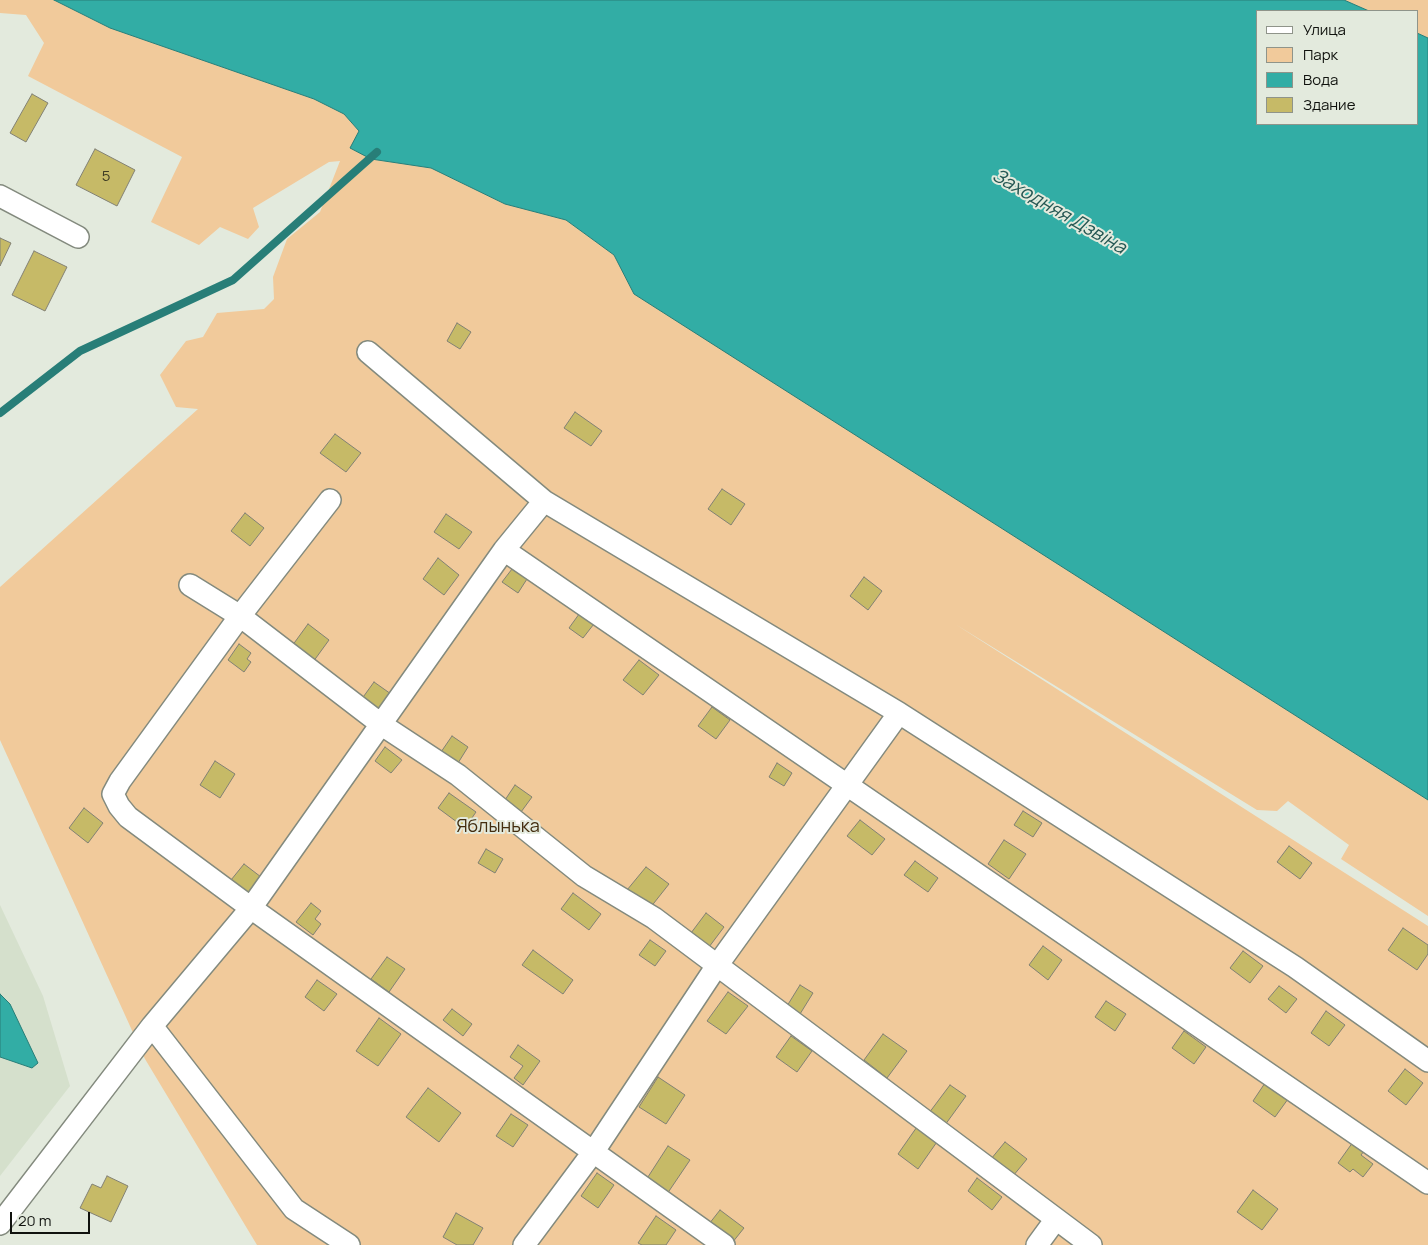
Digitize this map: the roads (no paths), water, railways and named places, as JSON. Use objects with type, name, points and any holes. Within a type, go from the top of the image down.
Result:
[{"type":"street","points":[[0,196],[78,237]]},
{"type":"street","points":[[368,352],[544,501],[898,713],[1295,967],[1428,1061]]},
{"type":"street","points":[[330,500],[240,616],[120,781],[114,794],[119,806],[128,817],[251,908],[724,1245]]},
{"type":"street","points":[[0,1224],[152,1026],[251,908],[504,550],[544,501]]},
{"type":"street","points":[[504,550],[1428,1183]]},
{"type":"street","points":[[190,584],[240,616],[382,725],[458,775],[584,876],[654,918],[716,967],[1091,1245]]},
{"type":"street","points":[[524,1245],[594,1151],[716,967],[898,713]]},
{"type":"street","points":[[152,1026],[294,1209],[349,1245]]},
{"type":"street","points":[[1037,1245],[1056,1219]]},
{"type":"water","name":"Заходняя Дзвіна","points":[[54,0],[1344,0],[1367,10],[1256,10],[1256,125],[1418,125],[1418,33],[1428,38],[1428,800],[634,294],[614,255],[566,220],[505,204],[431,168],[371,159],[350,148],[359,131],[344,114],[314,99],[110,28]]},
{"type":"water","points":[[0,994],[10,1004],[38,1063],[32,1068],[0,1057]]},
{"type":"waterway","points":[[0,413],[80,351],[233,280],[377,152]]},
{"type":"park label","name":"Яблынька","points":[[498,827]]}]
